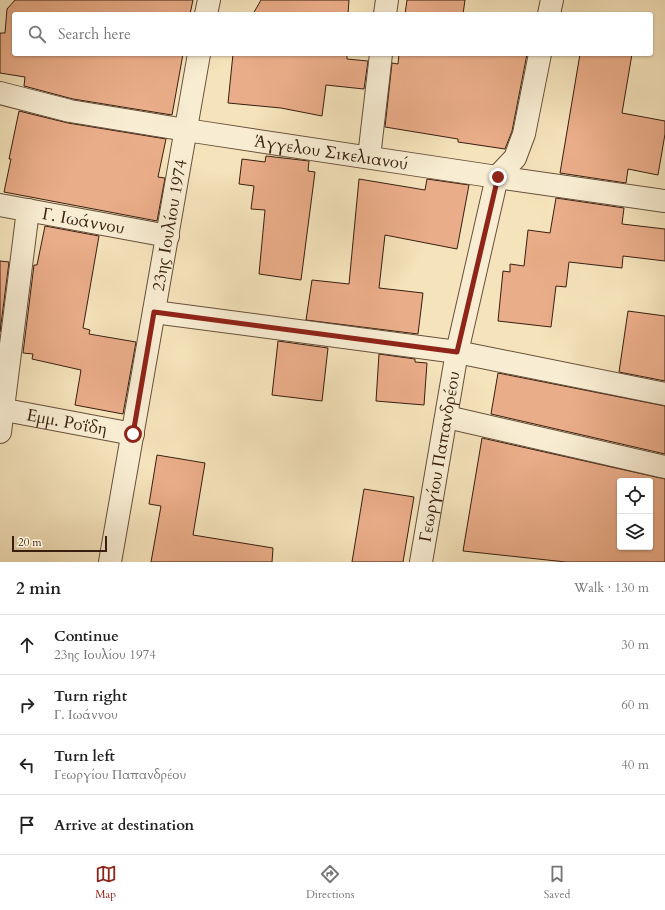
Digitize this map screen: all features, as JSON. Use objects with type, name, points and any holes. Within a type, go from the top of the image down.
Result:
[{"type":"street","points":[[206,12],[209,0]]},
{"type":"street","points":[[385,12],[387,0]]},
{"type":"street","points":[[549,12],[552,0]]},
{"type":"street","name":"23ης Ιουλίου 1974","points":[[110,562],[199,56]]},
{"type":"street","points":[[369,157],[381,56]]},
{"type":"street","name":"Γεωργίου Παπανδρέου","points":[[424,562],[457,352],[498,177],[515,158],[524,134],[540,56]]},
{"type":"street","name":"Άγγελου Σικελιανού","points":[[0,93],[70,111],[186,130],[665,201]]},
{"type":"street","name":"Γ. Ιωάννου","points":[[0,205],[168,236]]},
{"type":"street","points":[[0,432],[28,210]]},
{"type":"street","points":[[154,312],[457,352],[665,394]]},
{"type":"street","name":"Εμμ. Ροΐδη","points":[[2,410],[133,434]]},
{"type":"street","points":[[447,417],[665,467]]},
{"type":"building","points":[[15,0],[193,0],[190,12],[12,12],[12,56],[183,56],[172,115],[73,99],[24,86],[25,77],[0,73],[0,33],[5,33],[7,9]]},
{"type":"building","points":[[261,0],[349,0],[348,12],[254,12]]},
{"type":"building","points":[[407,0],[465,0],[463,12],[405,12]]},
{"type":"building","points":[[233,56],[347,56],[347,59],[368,61],[364,89],[326,85],[322,116],[281,108],[228,103]]},
{"type":"building","points":[[399,56],[527,56],[512,131],[505,149],[458,142],[458,139],[385,127],[392,63],[398,64]]},
{"type":"building","points":[[580,56],[632,56],[622,113],[665,121],[665,134],[658,175],[628,169],[626,183],[560,173]]},
{"type":"building","points":[[19,111],[68,123],[166,139],[158,177],[165,178],[157,221],[4,192]]},
{"type":"building","points":[[266,156],[309,161],[308,171],[315,172],[301,280],[259,274],[265,210],[251,209],[254,186],[239,184],[242,159],[265,162]]},
{"type":"building","points":[[359,179],[425,190],[427,179],[469,185],[457,249],[385,235],[379,288],[423,293],[418,334],[306,320],[312,280],[349,284]]},
{"type":"building","points":[[556,198],[624,208],[622,224],[665,229],[665,261],[623,256],[622,268],[569,262],[566,287],[556,286],[551,327],[498,321],[503,271],[510,272],[510,264],[524,266],[528,230],[550,233]]},
{"type":"building","points":[[45,226],[99,236],[83,328],[90,330],[89,334],[136,342],[123,414],[75,405],[81,370],[32,359],[33,354],[23,353],[34,265],[37,265]]},
{"type":"building","points":[[0,261],[9,262],[0,332]]},
{"type":"building","points":[[628,311],[665,316],[665,381],[619,372]]},
{"type":"building","points":[[278,341],[328,348],[322,401],[272,395]]},
{"type":"building","points":[[379,354],[415,359],[415,362],[427,363],[424,405],[376,401]]},
{"type":"building","points":[[498,373],[665,406],[665,454],[491,414]]},
{"type":"building","points":[[482,438],[665,479],[665,562],[566,562],[463,551]]},
{"type":"building","points":[[157,455],[205,463],[193,535],[273,548],[272,562],[151,562],[161,506],[149,504]]},
{"type":"building","points":[[364,489],[414,497],[403,562],[352,562]]},
{"type":"route","points":[[133,434],[154,312],[457,352],[498,177]]}]
